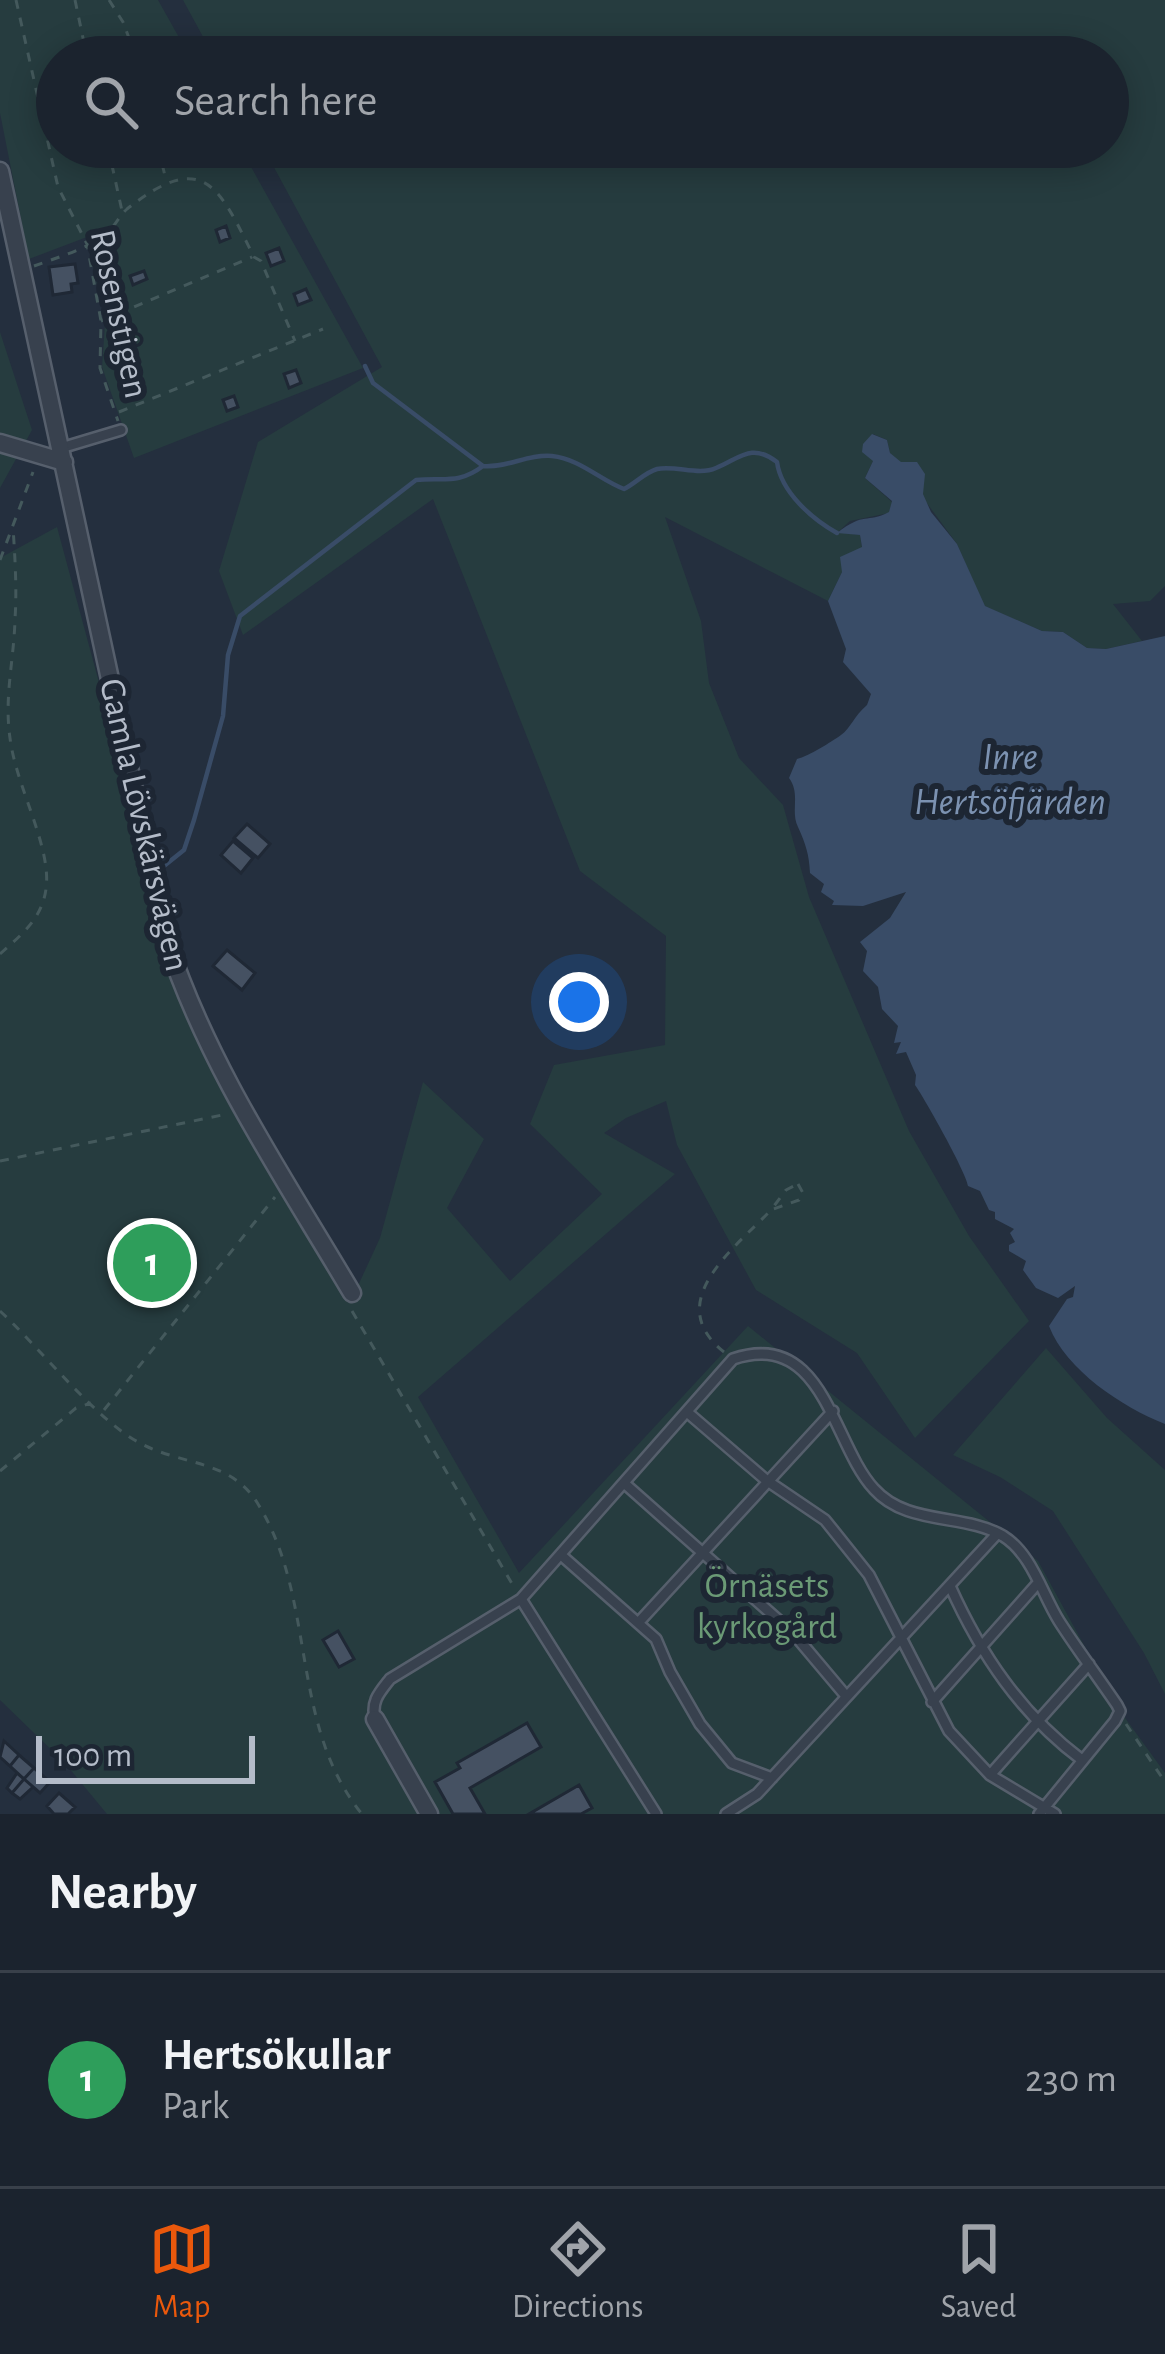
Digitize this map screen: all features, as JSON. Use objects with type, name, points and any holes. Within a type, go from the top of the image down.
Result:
[{"type":"street","name":"Gamla Lövskärsvägen","points":[[0,170],[166,938],[188,1006],[352,1292]]},
{"type":"street","points":[[0,443],[43,456],[63,455]]},
{"type":"street","points":[[375,1719],[429,1814]]},
{"type":"lane","points":[[63,455],[121,430]]},
{"type":"lane","points":[[375,1719],[376,1696],[391,1679],[521,1599],[733,1360],[748,1354],[776,1356],[824,1393],[860,1472],[886,1500],[997,1534],[1020,1551],[1120,1711],[1042,1810]]},
{"type":"lane","points":[[639,1622],[833,1411]]},
{"type":"lane","points":[[687,1412],[766,1480],[825,1520],[869,1575],[949,1731],[990,1775],[1055,1814]]},
{"type":"lane","points":[[624,1483],[809,1649],[846,1696]]},
{"type":"lane","points":[[726,1814],[772,1778],[997,1534]]},
{"type":"lane","points":[[561,1555],[656,1639],[670,1672],[732,1763],[772,1778]]},
{"type":"lane","points":[[932,1702],[1038,1583]]},
{"type":"lane","points":[[950,1586],[980,1647],[1035,1721],[1082,1760]]},
{"type":"lane","points":[[521,1599],[656,1814]]},
{"type":"lane","points":[[990,1775],[1089,1664]]},
{"type":"path","name":"Rosenstigen","points":[[16,0],[36,90]]},
{"type":"path","points":[[75,0],[83,36]]},
{"type":"path","points":[[109,0],[128,36]]},
{"type":"path","name":"Rosenstigen","points":[[54,168],[58,187],[87,244],[101,321],[100,368],[121,430]]},
{"type":"path","points":[[112,168],[123,213]]},
{"type":"path","points":[[163,168],[166,182]]},
{"type":"path","points":[[21,271],[106,235],[123,213],[166,182],[196,179],[225,198],[254,257],[261,261],[296,341]]},
{"type":"path","points":[[101,321],[254,257]]},
{"type":"path","points":[[116,414],[323,329]]},
{"type":"path","points":[[0,560],[27,482],[43,456]]},
{"type":"path","points":[[0,954],[30,928],[47,884],[47,861],[15,775],[8,725],[6,700],[15,622],[14,527]]},
{"type":"path","points":[[0,728],[8,725]]},
{"type":"path","points":[[0,1161],[244,1109]]},
{"type":"path","points":[[102,1412],[287,1182]]},
{"type":"path","points":[[733,1360],[709,1338],[697,1312],[698,1303],[707,1281],[792,1184],[802,1188],[795,1203],[772,1210]]},
{"type":"path","points":[[352,1292],[349,1306],[521,1599]]},
{"type":"path","points":[[0,1311],[141,1444],[227,1472],[258,1503],[289,1582],[309,1691],[325,1746],[345,1792],[362,1814]]},
{"type":"path","points":[[0,1471],[76,1408],[92,1402]]},
{"type":"path","points":[[1120,1711],[1132,1737],[1165,1782]]},
{"type":"green space","points":[[0,0],[158,0],[178,36],[36,36],[36,168],[252,168],[363,368],[134,458],[102,367],[105,324],[87,237],[29,259],[0,113]]},
{"type":"green space","name":"Örnäsets kyrkogård","points":[[183,0],[1165,0],[1165,586],[1150,601],[1113,604],[1142,641],[1087,648],[1063,632],[1042,631],[984,606],[957,544],[890,453],[887,440],[873,434],[873,461],[865,478],[892,502],[889,513],[850,521],[838,532],[860,535],[862,548],[842,572],[828,601],[665,517],[701,621],[709,683],[739,758],[783,805],[809,897],[909,1131],[969,1236],[1029,1321],[915,1438],[857,1353],[756,1290],[677,1145],[666,1101],[604,1133],[675,1174],[418,1397],[519,1573],[748,1326],[1038,1561],[1120,1711],[1165,1773],[1165,1814],[107,1814],[64,1762],[0,1700],[0,558],[57,527],[182,990],[356,1290],[380,1238],[423,1082],[484,1139],[447,1208],[510,1281],[602,1194],[530,1124],[554,1065],[665,1045],[666,936],[580,871],[433,499],[243,635],[219,571],[258,442],[382,367],[274,168],[1129,168],[1129,36],[203,36]]},
{"type":"green space","points":[[0,332],[32,430],[0,488]]},
{"type":"green space","points":[[1046,1348],[1107,1418],[1165,1470],[1165,1694],[1053,1511],[1000,1477],[953,1455]]},
{"type":"water","name":"Inre Hertsöfjärden","points":[[872,434],[887,440],[890,453],[901,462],[917,462],[925,474],[923,494],[931,512],[957,544],[985,606],[1042,631],[1063,632],[1087,648],[1106,649],[1165,636],[1165,1424],[1114,1397],[1082,1372],[1057,1342],[1049,1326],[1073,1297],[1075,1286],[1058,1298],[1036,1288],[1023,1270],[1026,1261],[1009,1251],[1015,1242],[1010,1233],[1014,1229],[995,1219],[980,1191],[968,1186],[915,1085],[906,1052],[896,1054],[901,1042],[894,1043],[898,1026],[882,1009],[878,987],[863,971],[867,951],[860,942],[890,918],[906,892],[863,906],[832,905],[834,901],[821,892],[824,884],[810,873],[789,778],[797,759],[844,732],[871,694],[843,662],[846,649],[828,601],[842,572],[840,557],[862,547],[860,535],[837,533],[854,522],[889,512],[892,501],[865,478],[873,461],[862,452],[863,444]]},
{"type":"building","points":[[226,226],[230,238],[220,242],[216,230]]},
{"type":"building","points":[[279,248],[284,261],[271,266],[266,253]]},
{"type":"building","points":[[75,264],[78,283],[71,284],[72,292],[53,295],[49,267]]},
{"type":"building","points":[[144,271],[147,279],[133,285],[130,276]]},
{"type":"building","points":[[114,280],[116,293],[103,295],[101,282]]},
{"type":"building","points":[[306,289],[311,300],[298,305],[294,294]]},
{"type":"building","points":[[122,325],[128,337],[118,342],[113,330]]},
{"type":"building","points":[[296,370],[301,383],[289,388],[284,374]]},
{"type":"building","points":[[234,396],[238,407],[227,411],[223,400]]},
{"type":"building","points":[[247,824],[270,844],[258,858],[234,838]]},
{"type":"building","points":[[233,841],[253,858],[241,873],[221,855]]},
{"type":"building","points":[[227,950],[255,973],[242,990],[213,966]]},
{"type":"building","points":[[338,1631],[354,1659],[339,1667],[323,1640]]},
{"type":"building","points":[[527,1723],[541,1747],[470,1788],[485,1814],[453,1814],[435,1782],[460,1768],[457,1763]]},
{"type":"building","points":[[4,1741],[19,1755],[10,1766],[0,1757]]},
{"type":"building","points":[[19,1755],[34,1768],[24,1779],[10,1766]]},
{"type":"building","points":[[34,1768],[50,1782],[40,1793],[24,1779]]},
{"type":"building","points":[[17,1773],[24,1779],[12,1793],[7,1788]]},
{"type":"building","points":[[24,1779],[33,1787],[20,1799],[12,1793]]},
{"type":"building","points":[[579,1785],[592,1808],[581,1814],[529,1814]]},
{"type":"building","points":[[59,1793],[75,1807],[68,1814],[54,1814],[47,1806]]},
{"type":"waterway","points":[[365,366],[373,383],[483,466],[552,456],[572,461],[624,489],[657,469],[709,470],[745,454],[760,453],[777,462],[799,504],[837,533]]},
{"type":"waterway","points":[[164,866],[184,850],[194,820],[223,716],[228,655],[240,616],[416,480],[458,478],[483,466]]},
{"type":"place","name":"Hertsökullar","points":[[152,1263]]}]
